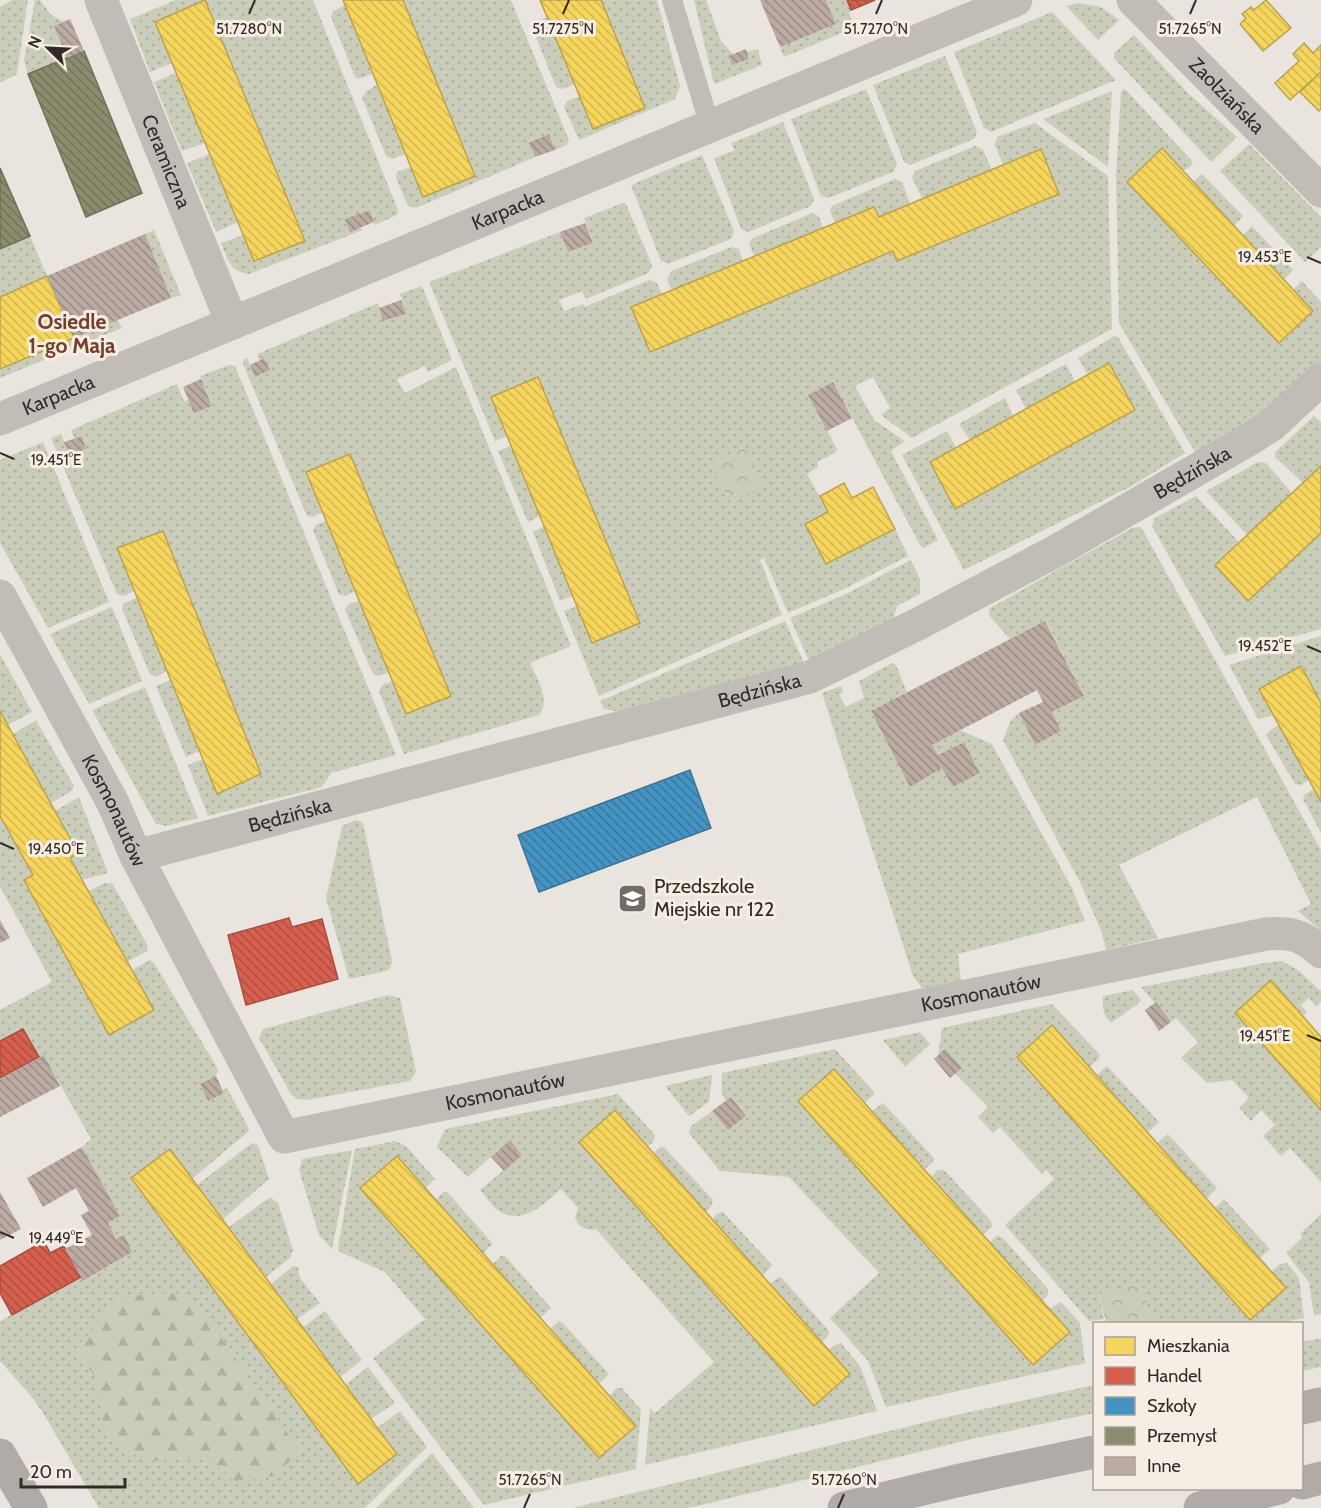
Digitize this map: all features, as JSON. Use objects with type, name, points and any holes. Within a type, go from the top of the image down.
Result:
[{"type":"main road","points":[[1303,1408],[1321,1404]]},
{"type":"main road","points":[[844,1508],[956,1481],[1093,1452]]},
{"type":"main road","points":[[0,1455],[31,1508]]},
{"type":"main road","points":[[1303,1483],[1321,1478]]},
{"type":"main road","points":[[1200,1508],[1271,1490]]},
{"type":"street","name":"Ceramiczna","points":[[101,0],[232,323]]},
{"type":"street","name":"Karpacka","points":[[0,419],[1016,0]]},
{"type":"street","name":"Zaolziańska","points":[[1132,0],[1321,191]]},
{"type":"street","name":"Będzińska","points":[[136,856],[810,677],[918,624],[1056,550],[1250,439],[1272,425],[1321,380]]},
{"type":"street","name":"Kosmonautów","points":[[0,596],[113,803],[136,856],[284,1137],[1266,934],[1285,933],[1299,936],[1321,952]]},
{"type":"lane","points":[[672,0],[710,126]]},
{"type":"green space","points":[[12,0],[28,0],[17,74],[0,83],[0,7]]},
{"type":"green space","points":[[35,0],[40,0],[51,15],[64,22],[54,27],[67,58],[28,74],[24,60]]},
{"type":"green space","points":[[176,0],[313,0],[398,210],[397,215],[375,225],[368,210],[346,219],[363,230],[249,274],[242,273],[233,267],[221,243],[243,235],[255,261],[305,240],[205,1],[155,22],[172,63],[150,72],[130,19]]},
{"type":"green space","points":[[403,0],[511,0],[569,140],[567,145],[555,150],[549,134],[529,141],[535,157],[416,208],[408,206],[396,178],[397,172],[411,167],[423,197],[475,176]]},
{"type":"green space","points":[[601,0],[657,0],[680,86],[675,99],[579,140],[564,107],[567,101],[580,96],[594,129],[645,108]]},
{"type":"green space","points":[[694,0],[706,0],[721,41],[733,54],[728,56],[732,65],[749,59],[747,52],[758,49],[762,65],[714,84]]},
{"type":"green space","points":[[826,0],[847,0],[854,28],[784,57],[780,47],[836,24]]},
{"type":"green space","points":[[1078,3],[1101,7],[1119,20],[1098,40],[1066,6]]},
{"type":"green space","points":[[345,5],[372,74],[359,79],[355,77],[331,17],[333,11]]},
{"type":"green space","points":[[1052,12],[1116,80],[991,132],[984,128],[954,52]]},
{"type":"green space","points":[[547,17],[575,84],[562,89],[556,87],[532,27],[534,22]]},
{"type":"green space","points":[[1134,35],[1188,93],[1237,137],[1211,162],[1114,58],[1114,53]]},
{"type":"green space","points":[[945,56],[977,132],[974,139],[910,165],[904,162],[873,85]]},
{"type":"green space","points":[[176,73],[205,143],[182,151],[154,82]]},
{"type":"green space","points":[[377,85],[405,154],[393,159],[386,156],[362,98],[366,91]]},
{"type":"green space","points":[[866,89],[897,164],[893,172],[829,198],[821,196],[791,119]]},
{"type":"green space","points":[[1125,89],[1193,162],[1183,171],[1162,149],[1127,182],[1279,343],[1313,311],[1293,290],[1302,281],[1321,302],[1321,366],[1264,417],[1199,459],[1119,323],[1116,177],[1121,91]]},
{"type":"green space","points":[[1112,91],[1108,167],[1043,119]]},
{"type":"green space","points":[[783,122],[814,199],[811,206],[748,232],[741,229],[714,158],[734,151],[731,143]]},
{"type":"green space","points":[[1035,123],[1108,176],[1112,329],[912,438],[881,415],[890,408],[873,377],[855,386],[874,420],[905,441],[891,451],[938,540],[924,548],[920,545],[833,382],[808,395],[837,449],[835,453],[817,462],[818,467],[807,474],[828,512],[805,524],[826,564],[895,529],[908,556],[842,590],[788,613],[764,558],[760,560],[782,615],[599,696],[564,611],[577,606],[640,622],[538,377],[491,397],[507,436],[495,441],[429,282],[560,232],[568,252],[593,243],[584,218],[623,203],[626,204],[652,265],[649,273],[586,299],[582,291],[559,300],[564,311],[583,304],[584,307],[650,280],[657,283],[662,294],[631,307],[650,352],[893,251],[897,261],[1041,150],[1003,165],[995,145],[997,137]]},
{"type":"green space","points":[[1249,144],[1321,217],[1321,247],[1305,262],[1220,171]]},
{"type":"green space","points":[[975,146],[983,150],[992,170],[922,198],[912,178],[915,171]]},
{"type":"green space","points":[[210,154],[238,222],[216,232],[187,163]]},
{"type":"green space","points":[[702,155],[734,231],[731,239],[668,264],[661,261],[631,185]]},
{"type":"green space","points":[[1202,174],[1243,216],[1234,226],[1193,182]]},
{"type":"green space","points":[[895,179],[902,182],[910,204],[879,217],[874,207],[835,223],[830,211],[832,206]]},
{"type":"green space","points":[[812,213],[819,216],[823,228],[754,256],[749,244],[751,239]]},
{"type":"green space","points":[[1252,226],[1293,270],[1284,280],[1243,235]]},
{"type":"green space","points":[[154,230],[181,295],[171,298],[145,234]]},
{"type":"green space","points":[[30,236],[47,276],[0,297],[0,249]]},
{"type":"green space","points":[[732,247],[739,249],[743,261],[672,290],[667,280],[671,271]]},
{"type":"green space","points":[[422,286],[452,360],[428,372],[425,366],[397,379],[405,393],[456,367],[571,646],[530,663],[543,696],[544,702],[539,715],[404,754],[379,691],[382,685],[392,681],[406,714],[451,696],[350,454],[306,472],[322,512],[313,517],[307,516],[243,364],[244,359],[247,358],[255,376],[269,370],[264,358],[259,360],[257,354],[378,303],[384,321],[406,314],[400,294]]},
{"type":"green space","points":[[117,320],[122,328],[0,378],[0,369]]},
{"type":"green space","points":[[1114,336],[1118,337],[1185,453],[1130,487],[964,570],[902,455],[947,431],[956,447],[930,463],[956,509],[1134,410],[1109,364],[1088,375],[1078,358]]},
{"type":"green space","points":[[1066,364],[1075,382],[1026,409],[1016,390]]},
{"type":"green space","points":[[229,365],[235,366],[396,755],[331,773],[322,787],[208,816],[188,765],[203,759],[217,794],[260,774],[135,591],[123,596],[117,594],[51,438],[61,434],[69,455],[86,449],[82,436],[74,438],[71,430],[177,384],[184,401],[189,400],[195,413],[212,405],[200,376]]},
{"type":"green space","points":[[1005,398],[1013,416],[970,440],[959,424]]},
{"type":"green space","points":[[1314,416],[1321,422],[1321,466],[1303,483],[1275,457],[1275,452]]},
{"type":"green space","points":[[43,442],[109,602],[48,628],[0,543],[0,460]]},
{"type":"green space","points":[[511,446],[540,516],[528,522],[498,451]]},
{"type":"green space","points":[[744,447],[764,486],[731,504],[711,464]]},
{"type":"green space","points":[[1258,462],[1266,463],[1292,493],[1247,535],[1206,491]]},
{"type":"green space","points":[[1196,496],[1239,542],[1215,565],[1248,601],[1321,533],[1321,629],[1225,656],[1152,526],[1155,518]]},
{"type":"green space","points":[[326,521],[355,591],[346,596],[339,595],[313,530],[316,525]]},
{"type":"green space","points":[[544,526],[573,596],[560,601],[533,532]]},
{"type":"green space","points":[[1141,527],[1321,850],[1321,931],[1298,911],[1311,904],[1257,797],[1119,865],[1158,938],[1106,950],[1102,933],[1081,884],[1003,740],[1011,720],[1019,713],[1035,745],[1061,731],[1052,712],[1084,696],[1046,621],[1010,639],[989,615],[990,608],[1132,528]]},
{"type":"green space","points":[[911,560],[920,579],[920,594],[897,606],[893,620],[809,661],[790,618],[846,594]]},
{"type":"green space","points":[[137,598],[167,671],[155,677],[150,674],[122,609],[124,603]]},
{"type":"green space","points":[[359,601],[389,672],[379,676],[373,674],[345,610],[349,604]]},
{"type":"green space","points":[[112,607],[142,681],[89,704],[50,634]]},
{"type":"green space","points":[[785,621],[804,663],[619,712],[604,709],[600,701]]},
{"type":"green space","points":[[1321,636],[1321,703],[1301,667],[1274,715],[1258,719],[1229,665]]},
{"type":"green space","points":[[0,654],[32,712],[8,725],[0,711]]},
{"type":"green space","points":[[892,663],[896,665],[907,692],[871,711],[910,786],[942,768],[953,787],[980,773],[964,742],[938,755],[932,745],[960,730],[992,744],[1072,888],[1085,921],[958,954],[961,981],[922,988],[913,976],[822,693],[841,686],[843,692],[839,694],[846,707],[864,698],[859,681]]},
{"type":"green space","points":[[170,680],[200,751],[186,757],[156,686]]},
{"type":"green space","points":[[145,687],[198,818],[166,826],[156,824],[92,710]]},
{"type":"green space","points":[[36,720],[74,786],[72,791],[51,803],[13,734]]},
{"type":"green space","points":[[1279,725],[1309,780],[1301,785],[1295,784],[1266,735]]},
{"type":"green space","points":[[1314,789],[1321,802],[1321,833],[1303,799],[1305,794]]},
{"type":"green space","points":[[79,797],[108,873],[81,880],[70,858],[78,853],[55,811]]},
{"type":"green space","points":[[0,816],[33,875],[24,880],[109,1034],[132,970],[150,960],[154,963],[218,1069],[216,1076],[200,1084],[208,1101],[224,1093],[223,1090],[227,1088],[249,1129],[192,1179],[170,1149],[131,1179],[358,1483],[397,1454],[378,1427],[400,1411],[427,1447],[365,1508],[99,1508],[43,1413],[0,1361],[0,1321],[81,1277],[84,1281],[132,1252],[124,1236],[116,1239],[108,1223],[120,1216],[82,1147],[91,1139],[44,1056],[39,1057],[23,1029],[0,1041],[0,1010],[52,982],[0,886]]},
{"type":"green space","points":[[356,820],[363,823],[392,961],[390,969],[349,979],[326,898],[342,826]]},
{"type":"green space","points":[[105,883],[112,883],[148,946],[147,951],[127,962],[88,891]]},
{"type":"green space","points":[[1282,961],[1298,970],[1321,991],[1321,1002],[1316,1006],[1309,998],[1301,1005],[1307,1012],[1303,1016],[1271,980],[1321,1110],[1321,1182],[1290,1148],[1281,1156],[1263,1136],[1275,1125],[1261,1110],[1251,1121],[1239,1108],[1249,1098],[1232,1080],[1207,1083],[1181,1058],[1198,1042],[1176,1018],[1171,1022],[1141,987]]},
{"type":"green space","points":[[1133,990],[1141,1000],[1139,1003],[1111,1023],[1104,1011],[1103,996]]},
{"type":"green space","points":[[388,995],[400,998],[416,1072],[410,1081],[307,1100],[297,1099],[291,1094],[259,1038],[263,1029]]},
{"type":"green space","points":[[1052,1004],[1100,1055],[1099,1058],[1090,1067],[1052,1025],[1017,1057],[1250,1320],[1286,1288],[1272,1271],[1280,1264],[1287,1263],[1299,1278],[1304,1318],[1285,1322],[1144,1322],[1150,1321],[1099,1294],[1104,1319],[1089,1321],[1005,1225],[1054,1179],[1046,1170],[1042,1174],[1000,1127],[993,1133],[978,1117],[988,1107],[938,1056],[942,1028]]},
{"type":"green space","points":[[920,1032],[930,1044],[905,1067],[883,1040]]},
{"type":"green space","points":[[835,1049],[875,1093],[865,1103],[834,1069],[798,1102],[1033,1364],[1049,1309],[1061,1302],[1080,1323],[1085,1363],[886,1407],[868,1361],[830,1318],[879,1273],[789,1177],[720,1171],[689,1133],[691,1126],[712,1111],[728,1130],[746,1116],[731,1097],[726,1101],[722,1093],[722,1073]]},
{"type":"green space","points":[[1107,1066],[1159,1122],[1148,1132],[1097,1075]]},
{"type":"green space","points":[[712,1075],[709,1102],[689,1116],[665,1086]]},
{"type":"green space","points":[[618,1094],[655,1135],[654,1141],[648,1146],[615,1110],[579,1142],[814,1406],[850,1374],[829,1350],[841,1343],[860,1366],[877,1411],[645,1465],[650,1408],[655,1413],[714,1362],[596,1229],[589,1230],[579,1224],[575,1218],[578,1208],[561,1189],[541,1206],[525,1214],[508,1215],[494,1207],[480,1190],[522,1155],[510,1140],[468,1177],[437,1147],[445,1129]]},
{"type":"green space","points":[[883,1103],[934,1158],[924,1170],[872,1111]]},
{"type":"green space","points":[[1168,1134],[1217,1188],[1207,1198],[1157,1143]]},
{"type":"green space","points":[[395,1141],[406,1146],[435,1179],[425,1188],[397,1156],[360,1188],[599,1458],[636,1426],[609,1396],[617,1388],[622,1388],[641,1410],[636,1469],[484,1505],[373,1358],[425,1319],[385,1272],[340,1252],[338,1248],[355,1149]]},
{"type":"green space","points":[[252,1143],[258,1145],[269,1179],[223,1219],[197,1185]]},
{"type":"green space","points":[[660,1147],[664,1147],[713,1200],[706,1212],[654,1153]]},
{"type":"green space","points":[[352,1150],[332,1249],[319,1235],[299,1170],[302,1159]]},
{"type":"green space","points":[[938,1170],[944,1170],[991,1221],[992,1227],[983,1235],[931,1177]]},
{"type":"green space","points":[[447,1192],[493,1244],[483,1253],[435,1200]]},
{"type":"green space","points":[[270,1197],[278,1203],[293,1250],[290,1258],[266,1277],[229,1227]]},
{"type":"green space","points":[[1224,1199],[1270,1249],[1260,1258],[1215,1208]]},
{"type":"green space","points":[[723,1212],[772,1265],[763,1276],[712,1219],[718,1213]]},
{"type":"green space","points":[[1321,1214],[1321,1314],[1314,1316],[1309,1282],[1286,1253],[1303,1237],[1300,1234]]},
{"type":"green space","points":[[996,1236],[1002,1237],[1048,1289],[1048,1295],[1042,1301],[989,1243]]},
{"type":"green space","points":[[501,1256],[505,1256],[551,1308],[540,1318],[493,1264]]},
{"type":"green space","points":[[293,1266],[298,1267],[300,1278],[320,1303],[297,1319],[271,1284]]},
{"type":"green space","points":[[781,1277],[829,1331],[828,1336],[822,1342],[770,1284]]},
{"type":"green space","points":[[1142,1284],[1151,1321],[1106,1322],[1099,1294]]},
{"type":"green space","points":[[176,1293],[200,1307],[299,1450],[277,1475],[233,1481],[206,1455],[176,1460],[146,1461],[119,1446],[104,1425],[95,1376],[74,1350],[120,1299],[145,1294]]},
{"type":"green space","points":[[325,1311],[362,1360],[340,1377],[303,1327]]},
{"type":"green space","points":[[559,1321],[609,1374],[599,1384],[550,1329]]},
{"type":"green space","points":[[1321,1338],[1321,1367],[1303,1371],[1303,1342]]},
{"type":"green space","points":[[368,1367],[395,1403],[371,1419],[346,1384]]},
{"type":"green space","points":[[1093,1385],[1093,1413],[972,1439],[689,1508],[572,1508],[947,1417]]},
{"type":"green space","points":[[432,1453],[474,1508],[376,1508]]},
{"type":"building: Mieszkania","points":[[205,0],[305,241],[254,261],[155,22]]},
{"type":"building: Mieszkania","points":[[343,0],[403,0],[475,176],[423,197]]},
{"type":"building: Mieszkania","points":[[540,0],[601,0],[645,108],[593,129]]},
{"type":"building: Mieszkania","points":[[1266,0],[1291,28],[1263,51],[1240,24],[1246,18],[1242,14],[1251,7],[1254,10]]},
{"type":"building: Mieszkania","points":[[1304,43],[1313,53],[1321,45],[1321,72],[1290,100],[1275,83],[1299,61],[1293,54]]},
{"type":"building: Mieszkania","points":[[1321,72],[1321,109],[1319,111],[1300,92]]},
{"type":"building: Mieszkania","points":[[1162,148],[1313,311],[1279,343],[1127,182]]},
{"type":"building: Mieszkania","points":[[1041,149],[1059,194],[897,261],[893,251],[650,352],[631,307],[874,207],[879,217]]},
{"type":"building: Mieszkania","points":[[47,276],[74,338],[0,369],[0,297]]},
{"type":"building: Mieszkania","points":[[1109,363],[1135,410],[955,509],[930,462]]},
{"type":"building: Mieszkania","points":[[538,377],[640,623],[592,643],[491,397]]},
{"type":"building: Mieszkania","points":[[350,454],[451,696],[406,714],[306,472]]},
{"type":"building: Mieszkania","points":[[1321,466],[1321,533],[1248,601],[1215,565]]},
{"type":"building: Mieszkania","points":[[844,483],[852,498],[873,487],[895,529],[826,564],[805,524],[828,512],[820,496]]},
{"type":"building: Mieszkania","points":[[163,531],[261,774],[217,794],[117,548]]},
{"type":"building: Mieszkania","points":[[1301,666],[1321,703],[1321,802],[1259,689]]},
{"type":"building: Mieszkania","points":[[0,711],[78,853],[70,858],[154,1010],[109,1035],[24,880],[33,875],[0,816]]},
{"type":"building: Mieszkania","points":[[1271,980],[1321,1037],[1321,1110],[1235,1013]]},
{"type":"building: Mieszkania","points":[[1052,1025],[1286,1288],[1250,1320],[1017,1057]]},
{"type":"building: Mieszkania","points":[[834,1069],[1070,1332],[1033,1365],[798,1101]]},
{"type":"building: Mieszkania","points":[[615,1110],[850,1374],[814,1406],[579,1142]]},
{"type":"building: Mieszkania","points":[[170,1149],[397,1454],[358,1484],[131,1178]]},
{"type":"building: Mieszkania","points":[[397,1156],[636,1426],[599,1458],[360,1188]]},
{"type":"building: Handel","points":[[847,0],[875,0],[851,10]]},
{"type":"building: Handel","points":[[289,918],[292,927],[322,919],[338,979],[246,1005],[228,935]]},
{"type":"building: Handel","points":[[23,1029],[39,1057],[0,1078],[0,1041]]},
{"type":"building: Handel","points":[[44,1241],[50,1253],[64,1246],[81,1277],[12,1315],[0,1293],[0,1266]]},
{"type":"building: Szkoły","points":[[690,770],[711,828],[539,892],[518,835]]},
{"type":"building: Przemysł","points":[[84,51],[142,193],[86,217],[28,74]]},
{"type":"building: Przemysł","points":[[0,168],[30,236],[0,249]]},
{"type":"building: Inne","points":[[760,0],[826,0],[836,24],[780,47]]},
{"type":"building: Inne","points":[[70,19],[84,51],[67,58],[54,26]]},
{"type":"building: Inne","points":[[746,49],[749,59],[732,65],[728,56]]},
{"type":"building: Inne","points":[[549,134],[555,150],[535,157],[529,142]]},
{"type":"building: Inne","points":[[369,210],[374,222],[350,232],[345,219]]},
{"type":"building: Inne","points":[[585,223],[593,243],[568,252],[560,232]]},
{"type":"building: Inne","points":[[145,234],[171,298],[74,338],[47,276]]},
{"type":"building: Inne","points":[[401,300],[406,314],[383,321],[379,308]]},
{"type":"building: Inne","points":[[264,358],[270,370],[255,377],[250,365]]},
{"type":"building: Inne","points":[[201,379],[212,406],[194,413],[183,387]]},
{"type":"building: Inne","points":[[833,382],[852,418],[827,431],[808,395]]},
{"type":"building: Inne","points":[[82,436],[86,449],[69,455],[64,442]]},
{"type":"building: Inne","points":[[1045,621],[1084,696],[1052,712],[1061,731],[1035,745],[1019,713],[1043,702],[1037,690],[932,745],[938,755],[964,742],[980,773],[953,787],[942,768],[910,787],[871,711]]},
{"type":"building: Inne","points":[[0,920],[10,938],[0,943]]},
{"type":"building: Inne","points":[[1156,1002],[1171,1022],[1159,1031],[1145,1010]]},
{"type":"building: Inne","points":[[945,1049],[962,1068],[950,1078],[934,1059]]},
{"type":"building: Inne","points":[[44,1055],[60,1086],[0,1117],[0,1079]]},
{"type":"building: Inne","points":[[216,1076],[224,1093],[208,1101],[200,1084]]},
{"type":"building: Inne","points":[[731,1097],[746,1116],[728,1130],[712,1111]]},
{"type":"building: Inne","points":[[510,1140],[522,1155],[504,1171],[491,1157]]},
{"type":"building: Inne","points":[[82,1147],[120,1216],[108,1223],[116,1239],[124,1235],[132,1252],[83,1281],[65,1249],[92,1235],[81,1215],[89,1211],[76,1188],[43,1207],[27,1178]]},
{"type":"building: Inne","points":[[0,1192],[21,1229],[0,1240]]},
{"type":"place","name":"Przedszkole Miejskie nr 122","points":[[633,898]]},
{"type":"district","name":"Osiedle 1-go Maja","points":[[72,334]]}]
